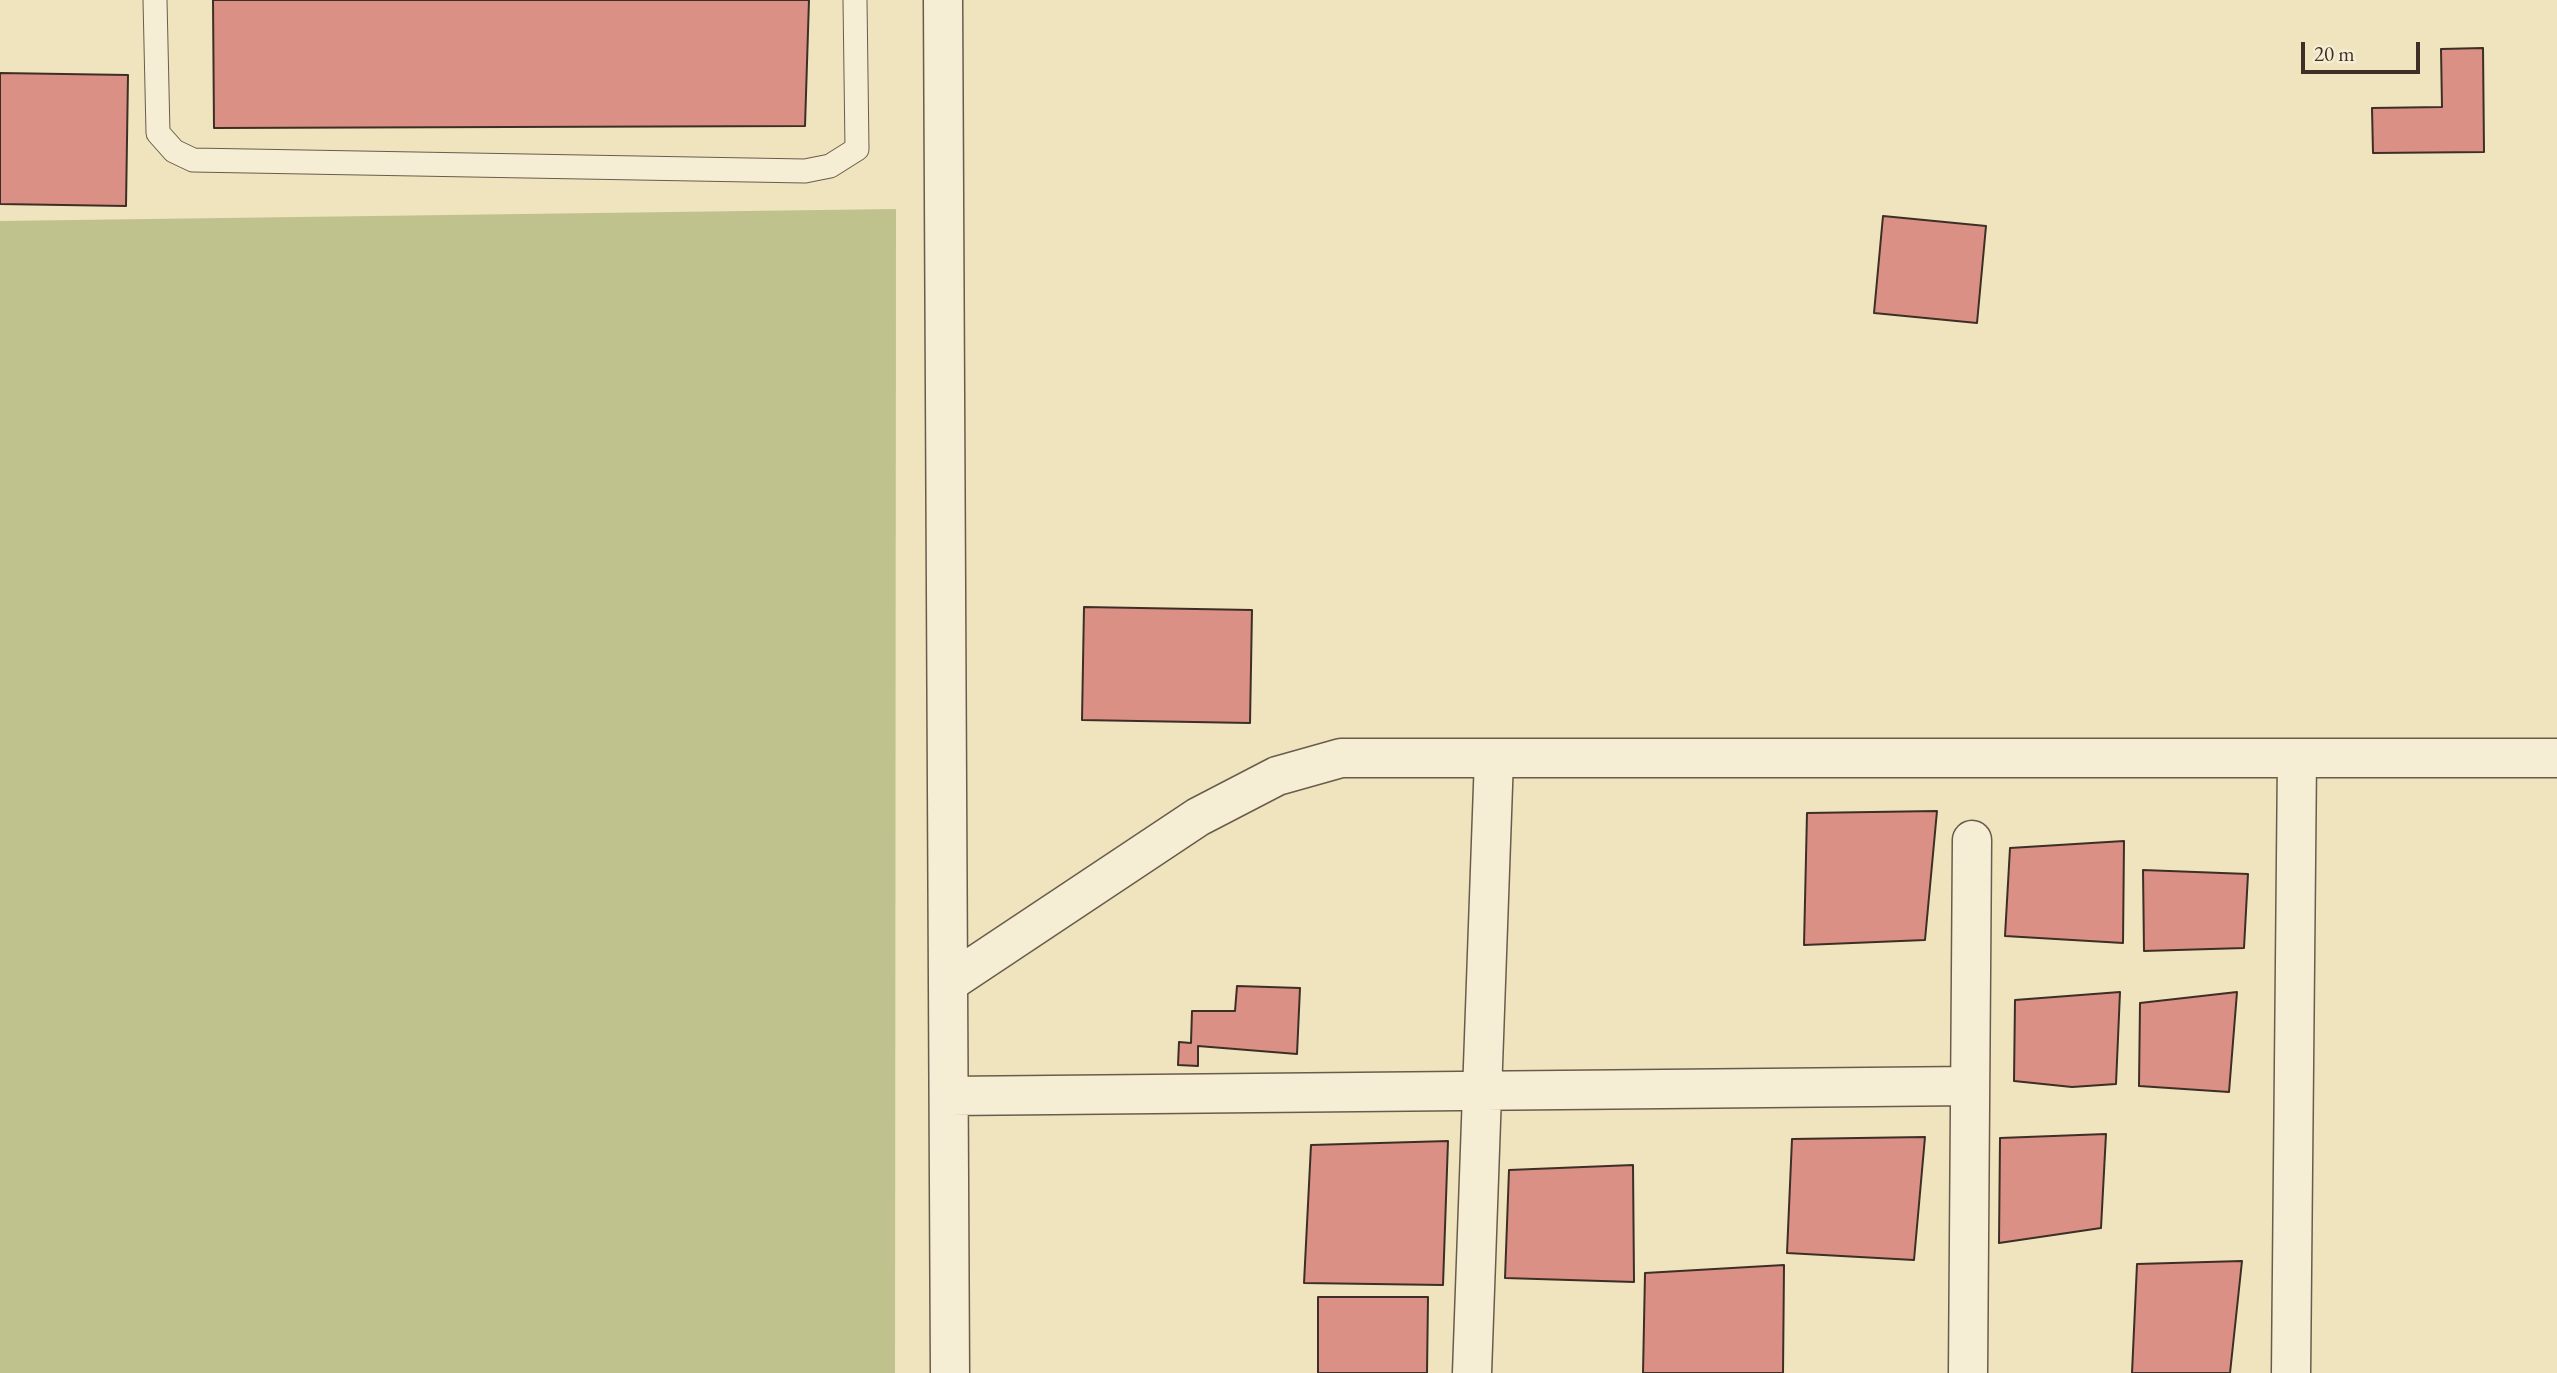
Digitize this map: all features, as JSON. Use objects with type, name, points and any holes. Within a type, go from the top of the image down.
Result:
[{"type":"street","points":[[943,0],[950,1373]]},
{"type":"street","points":[[950,982],[1198,817],[1277,776],[1341,758],[2557,758]]},
{"type":"street","points":[[1472,1373],[1494,758]]},
{"type":"street","points":[[2291,1373],[2297,758]]},
{"type":"street","points":[[1968,1373],[1972,841]]},
{"type":"street","points":[[950,1096],[1970,1086]]},
{"type":"lane","points":[[155,0],[158,133],[173,151],[193,160],[805,171],[830,166],[857,149],[855,0]]},
{"type":"green space","points":[[896,209],[895,1373],[0,1373],[0,221]]},
{"type":"building","points":[[213,0],[809,0],[805,126],[214,128]]},
{"type":"building","points":[[2483,48],[2484,152],[2373,153],[2372,108],[2442,107],[2441,49]]},
{"type":"building","points":[[0,73],[128,75],[126,206],[0,204]]},
{"type":"building","points":[[1883,216],[1986,226],[1977,323],[1874,313]]},
{"type":"building","points":[[1084,607],[1252,610],[1250,723],[1082,720]]},
{"type":"building","points":[[1937,811],[1925,940],[1804,945],[1807,813]]},
{"type":"building","points":[[2124,841],[2123,943],[2005,936],[2010,848]]},
{"type":"building","points":[[2143,870],[2248,874],[2244,948],[2144,951]]},
{"type":"building","points":[[1237,986],[1300,988],[1297,1054],[1198,1046],[1198,1066],[1178,1065],[1179,1042],[1191,1043],[1192,1011],[1235,1011]]},
{"type":"building","points":[[2120,992],[2116,1084],[2072,1087],[2014,1081],[2015,1000]]},
{"type":"building","points":[[2237,992],[2229,1092],[2139,1086],[2140,1003]]},
{"type":"building","points":[[2106,1134],[2101,1228],[1999,1243],[2000,1138]]},
{"type":"building","points":[[1925,1137],[1914,1260],[1787,1253],[1792,1139]]},
{"type":"building","points":[[1448,1141],[1443,1285],[1304,1283],[1311,1145]]},
{"type":"building","points":[[1633,1165],[1634,1282],[1505,1278],[1509,1170]]},
{"type":"building","points":[[2242,1261],[2230,1373],[2132,1373],[2137,1264]]},
{"type":"building","points":[[1784,1265],[1783,1373],[1643,1373],[1645,1273]]},
{"type":"building","points":[[1318,1297],[1428,1297],[1427,1373],[1318,1373]]}]
